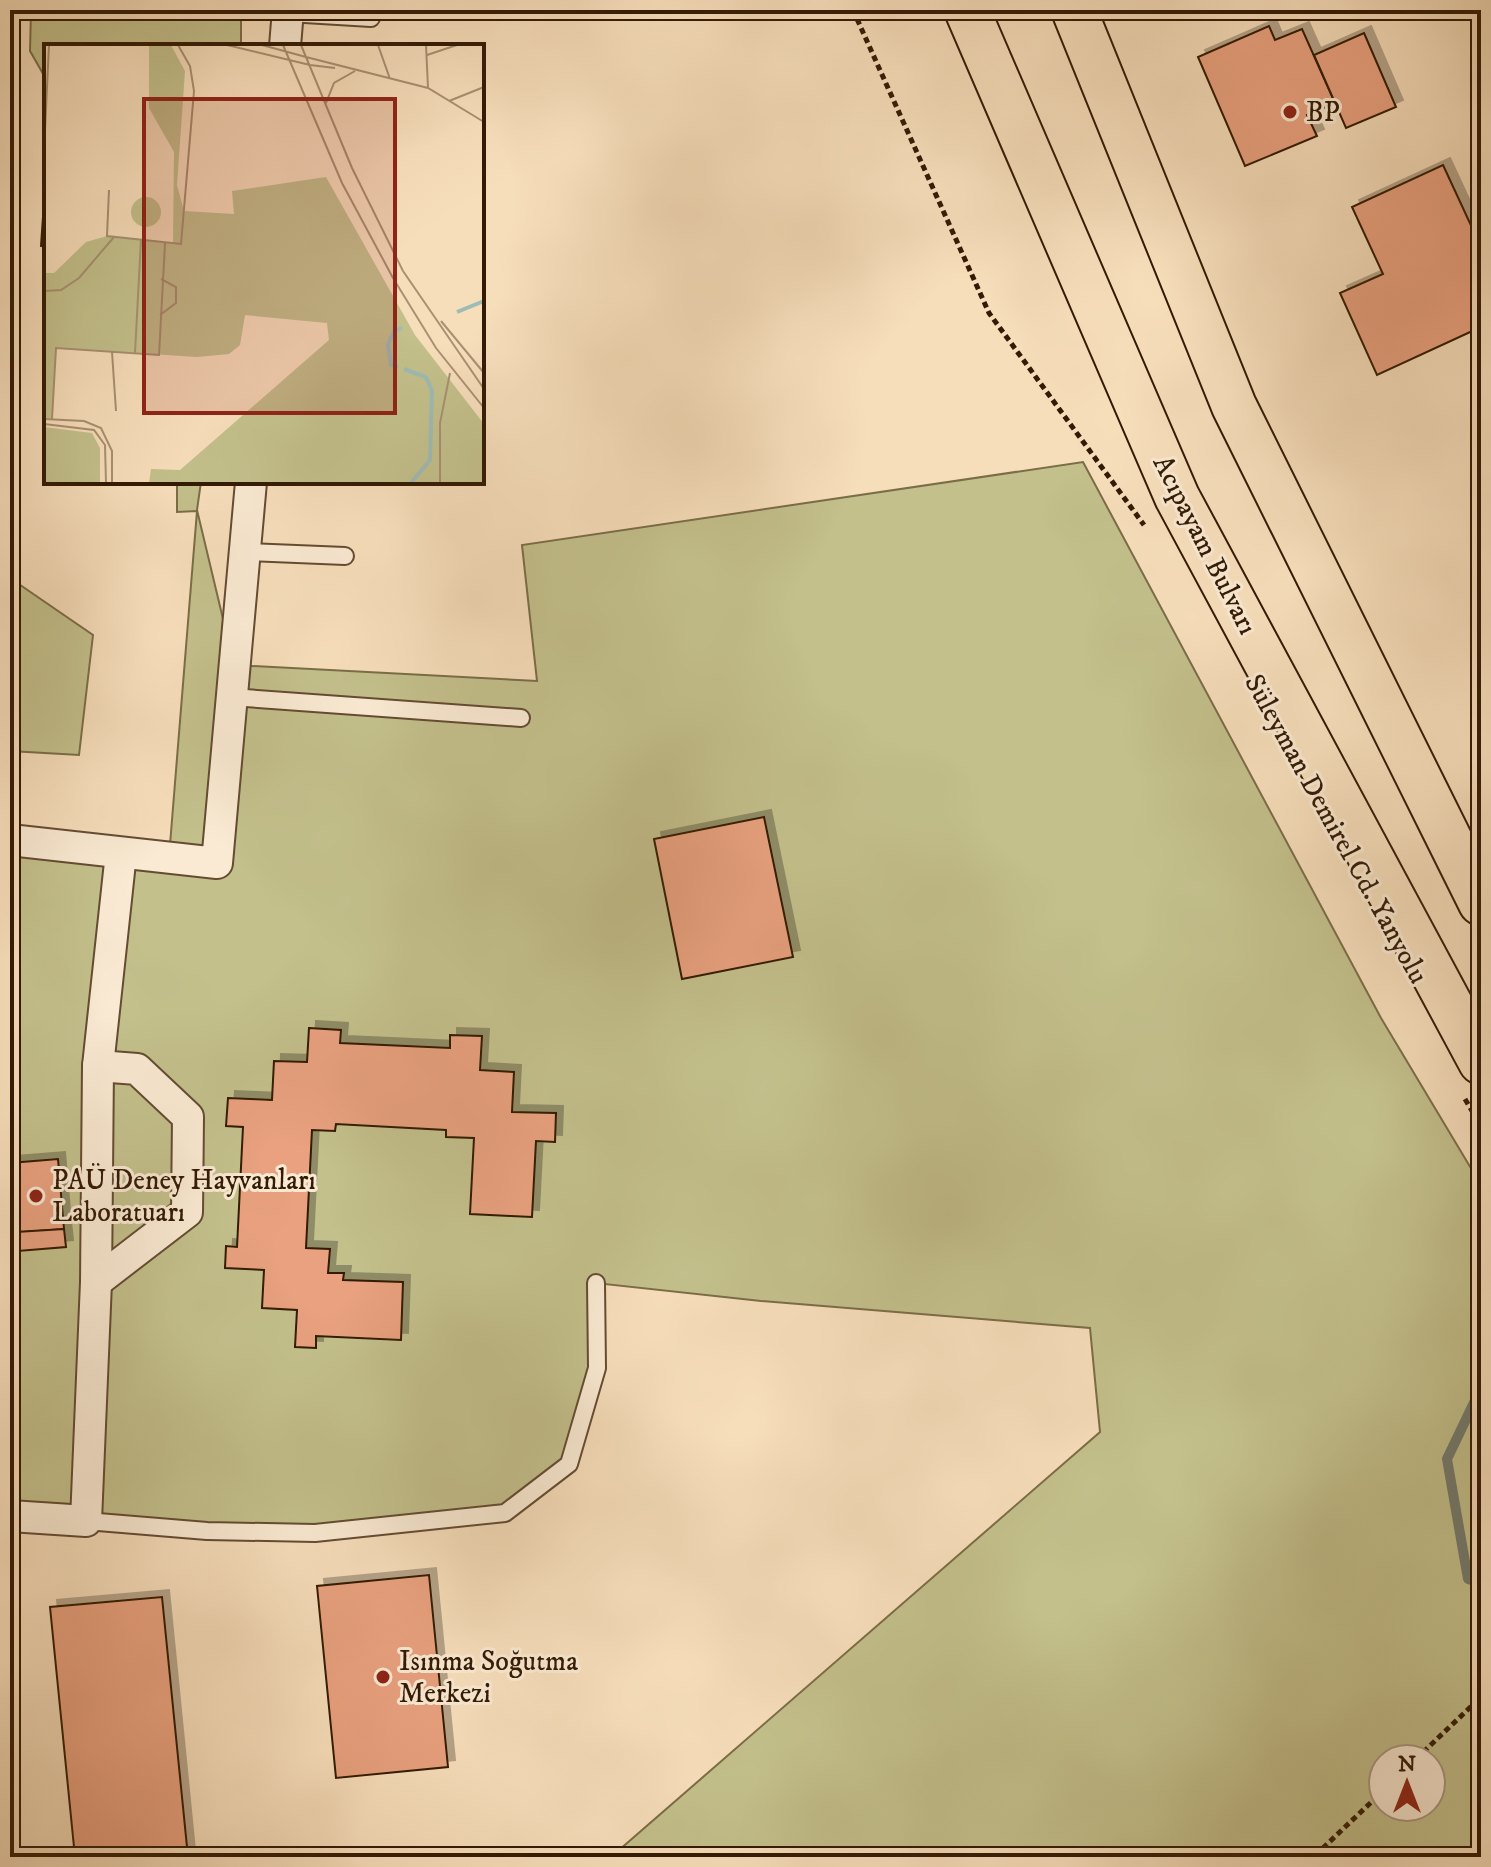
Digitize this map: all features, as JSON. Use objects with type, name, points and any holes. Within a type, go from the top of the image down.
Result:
[{"type":"main road","name":"Acıpayam Bulvarı","points":[[967,10],[1177,497],[1469,1074]]},
{"type":"main road","points":[[1080,16],[1234,406],[1481,903]]},
{"type":"street","points":[[285,44],[288,11]]},
{"type":"street","points":[[10,840],[217,863],[251,484]]},
{"type":"street","points":[[10,1516],[86,1521],[96,1282],[98,1066],[121,853]]},
{"type":"street","points":[[96,1282],[187,1212],[188,1117],[137,1069],[98,1066]]},
{"type":"lane","points":[[288,11],[371,18]]},
{"type":"lane","points":[[245,552],[345,556]]},
{"type":"lane","points":[[231,697],[521,718]]},
{"type":"lane","points":[[86,1521],[207,1531],[315,1533],[505,1513],[569,1464],[597,1368],[596,1283]]},
{"type":"path","points":[[853,10],[989,313],[1147,529]]},
{"type":"path","points":[[1469,1074],[1481,1126]]},
{"type":"path","points":[[1433,1743],[1481,1697]]},
{"type":"path","points":[[1318,1857],[1323,1848],[1367,1806]]},
{"type":"shaded area","points":[[31,10],[241,10],[241,44],[44,44],[44,76],[30,51]]},
{"type":"shaded area","points":[[1083,462],[1381,1018],[1481,1185],[1481,1857],[611,1857],[1100,1432],[1090,1328],[761,1301],[596,1283],[597,1368],[569,1464],[505,1513],[315,1533],[10,1516],[10,840],[169,857],[197,511],[177,512],[177,484],[201,484],[197,510],[234,665],[537,681],[522,545]]},
{"type":"shaded area","points":[[10,578],[93,635],[79,755],[10,751]]},
{"type":"building","points":[[1269,26],[1275,40],[1302,29],[1335,103],[1307,115],[1317,136],[1245,166],[1198,57]]},
{"type":"building","points":[[1364,33],[1396,107],[1346,128],[1314,55]]},
{"type":"building","points":[[1443,165],[1481,247],[1481,327],[1377,375],[1340,293],[1383,274],[1352,207]]},
{"type":"building","points":[[44,202],[44,247],[41,246]]},
{"type":"building","points":[[764,817],[793,957],[682,979],[654,839]]},
{"type":"building","points":[[309,1028],[341,1030],[340,1043],[450,1048],[450,1035],[482,1036],[480,1070],[514,1072],[512,1112],[556,1113],[555,1142],[536,1141],[532,1217],[470,1214],[474,1138],[446,1137],[446,1130],[336,1124],[335,1131],[312,1130],[306,1248],[330,1249],[328,1273],[344,1273],[343,1280],[403,1282],[401,1340],[316,1336],[316,1348],[295,1347],[297,1310],[262,1308],[264,1270],[225,1268],[226,1246],[237,1247],[243,1127],[226,1126],[228,1098],[272,1100],[274,1061],[307,1062]]},
{"type":"building","name":"PAÜ Deney Hayvanları Laboratuarı","points":[[58,1159],[64,1229],[10,1233],[10,1163]]},
{"type":"building","points":[[64,1229],[66,1247],[18,1251],[16,1232]]},
{"type":"building","name":"Isınma Soğutma Merkezi","points":[[429,1575],[448,1767],[336,1778],[317,1586]]},
{"type":"building","points":[[162,1597],[188,1857],[75,1857],[50,1607]]},
{"type":"waterway","points":[[1481,1388],[1447,1459],[1468,1579],[1481,1583]]},
{"type":"place","name":"BP","points":[[1290,112]]},
{"type":"place","name":"PAÜ Deney Hayvanları Laboratuarı","points":[[36,1196]]},
{"type":"place","name":"Isınma Soğutma Merkezi","points":[[383,1677]]}]
